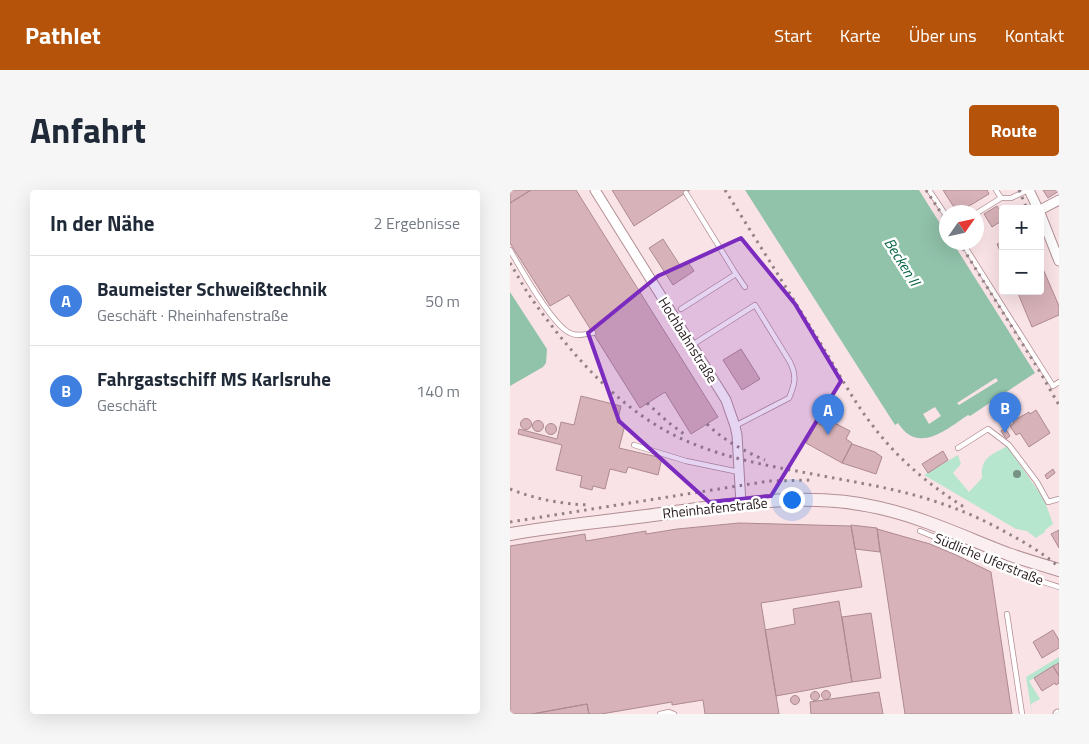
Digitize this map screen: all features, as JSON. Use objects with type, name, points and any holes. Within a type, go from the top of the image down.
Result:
[{"type":"main road","name":"Rheinhafenstraße","points":[[510,534],[741,504],[820,500],[879,507],[914,517],[1008,554],[1059,570]]},
{"type":"street","name":"Hochbahnstraße","points":[[595,190],[726,400],[735,426],[741,504]]},
{"type":"street","points":[[1029,190],[1037,205]]},
{"type":"street","points":[[1044,209],[1059,200]]},
{"type":"street","points":[[1044,222],[1059,261]]},
{"type":"lane","points":[[929,190],[939,206]]},
{"type":"lane","points":[[996,190],[1001,198]]},
{"type":"lane","points":[[984,208],[1001,198],[1011,198],[1029,190]]},
{"type":"lane","points":[[686,193],[745,287]]},
{"type":"lane","points":[[510,250],[548,311],[564,329],[578,336],[593,333]]},
{"type":"lane","points":[[967,250],[1053,386],[1059,382]]},
{"type":"lane","points":[[681,309],[736,274]]},
{"type":"lane","points":[[692,345],[755,305],[790,362],[795,376],[793,390],[789,398],[735,426]]},
{"type":"lane","points":[[958,448],[988,429],[1009,444],[1037,482],[1048,502],[1059,499]]},
{"type":"lane","points":[[634,444],[686,461],[739,472]]},
{"type":"lane","name":"Südliche Uferstraße","points":[[920,531],[949,542],[988,561],[1059,587]]},
{"type":"lane","points":[[1007,614],[1022,714]]},
{"type":"lane","points":[[660,714],[669,712],[674,714]]},
{"type":"highlighted area","points":[[741,238],[795,304],[841,381],[771,496],[709,502],[619,421],[588,333],[658,276]]},
{"type":"shaded area","points":[[1007,446],[1044,499],[1053,524],[1036,538],[1027,531],[1016,529],[924,475],[958,455],[961,464],[953,473],[969,492],[982,478],[983,465],[988,457]]},
{"type":"shaded area","points":[[1059,657],[1059,663],[1029,681],[1040,699],[1031,704],[1032,714],[1026,677]]},
{"type":"water","name":"Becken II","points":[[745,190],[919,190],[939,222],[939,250],[957,250],[1035,373],[970,416],[968,415],[951,427],[933,436],[914,437],[906,432],[898,423],[895,425]]},
{"type":"water","points":[[510,292],[547,349],[546,363],[543,367],[510,386]]},
{"type":"pier","points":[[996,378],[998,381],[959,405],[957,403]]},
{"type":"pier","points":[[935,407],[941,416],[929,424],[923,414]]},
{"type":"building","points":[[510,190],[531,190],[510,203]]},
{"type":"building","points":[[531,190],[576,190],[718,417],[691,434],[665,392],[640,408],[569,295],[550,306],[510,243],[510,203]]},
{"type":"building","points":[[612,190],[690,190],[634,226]]},
{"type":"building","points":[[943,190],[987,190],[989,194],[971,205],[953,205]]},
{"type":"building","points":[[1043,190],[1059,190],[1059,191],[1048,198]]},
{"type":"building","points":[[997,206],[999,209],[999,223],[992,227],[984,214]]},
{"type":"building","points":[[663,239],[681,267],[688,262],[694,271],[673,285],[649,248]]},
{"type":"building","points":[[1044,271],[1059,306],[1059,315],[1032,327],[1019,295],[1044,295]]},
{"type":"building","points":[[741,349],[760,379],[742,390],[723,360]]},
{"type":"building","points":[[581,396],[621,406],[617,423],[625,425],[619,448],[662,458],[658,475],[628,467],[626,473],[610,469],[605,489],[593,486],[592,490],[580,487],[582,476],[556,470],[562,445],[518,434],[519,429],[557,439],[561,422],[574,425]]},
{"type":"building","points":[[1036,410],[1050,433],[1029,447],[1020,433],[1016,435],[1010,426],[1014,423],[1013,421]]},
{"type":"building","points":[[524,419],[528,419],[531,424],[530,428],[524,429],[521,426],[521,422]]},
{"type":"building","points":[[827,419],[850,431],[846,439],[852,443],[842,463],[806,443],[817,423],[824,426]]},
{"type":"building","points":[[538,420],[544,426],[538,432],[532,426]]},
{"type":"building","points":[[551,423],[557,429],[551,435],[545,429]]},
{"type":"building","points":[[1005,428],[1010,436],[1006,439],[1001,431]]},
{"type":"building","points":[[852,444],[875,452],[882,457],[876,474],[842,463]]},
{"type":"building","points":[[943,451],[948,460],[928,473],[922,464]]},
{"type":"building","points":[[1053,469],[1055,473],[1047,479],[1045,475]]},
{"type":"building","points":[[739,523],[851,526],[862,587],[761,603],[779,714],[705,714],[703,700],[672,705],[672,702],[601,714],[589,714],[587,704],[532,714],[510,714],[510,546],[585,534],[586,541],[646,531],[646,534]]},
{"type":"building","points":[[851,525],[877,528],[880,552],[855,549]]},
{"type":"building","points":[[877,529],[930,544],[991,572],[1012,714],[905,714]]},
{"type":"building","points":[[1059,530],[1059,548],[1051,534]]},
{"type":"building","points":[[839,601],[852,682],[776,696],[765,630],[795,624],[793,609]]},
{"type":"building","points":[[871,613],[881,678],[852,682],[842,617]]},
{"type":"building","points":[[1053,630],[1059,640],[1059,648],[1042,658],[1033,642]]},
{"type":"building","points":[[1059,663],[1059,676],[1053,666]]},
{"type":"building","points":[[1053,666],[1059,676],[1059,683],[1056,685],[1055,683],[1042,691],[1034,678]]},
{"type":"building","points":[[826,690],[831,695],[826,700],[821,695]]},
{"type":"building","points":[[815,691],[820,696],[815,701],[810,696]]},
{"type":"building","points":[[879,692],[883,714],[811,714],[810,702]]},
{"type":"building","points":[[795,695],[800,700],[795,705],[790,700]]},
{"type":"building","points":[[587,704],[589,714],[532,714]]},
{"type":"railway","points":[[725,190],[850,393],[873,426],[915,471],[964,507]]},
{"type":"railway","points":[[926,190],[939,210]]},
{"type":"railway","points":[[1019,190],[1025,205]]},
{"type":"railway","points":[[964,250],[1059,405]]},
{"type":"railway","points":[[510,263],[546,319],[589,370],[621,400],[656,425],[674,435],[734,458],[895,490],[940,503],[1000,529],[1035,549],[1059,567]]},
{"type":"railway","points":[[647,403],[684,434]]},
{"type":"railway","points":[[707,424],[734,445],[765,460]]},
{"type":"railway","points":[[510,522],[769,481],[813,480]]},
{"type":"railway","points":[[510,489],[548,500],[589,505]]},
{"type":"place","name":"Fahrgastschiff MS Karlsruhe","points":[[1005,433]]},
{"type":"place","name":"Baumeister Schweißtechnik","points":[[828,435]]}]
